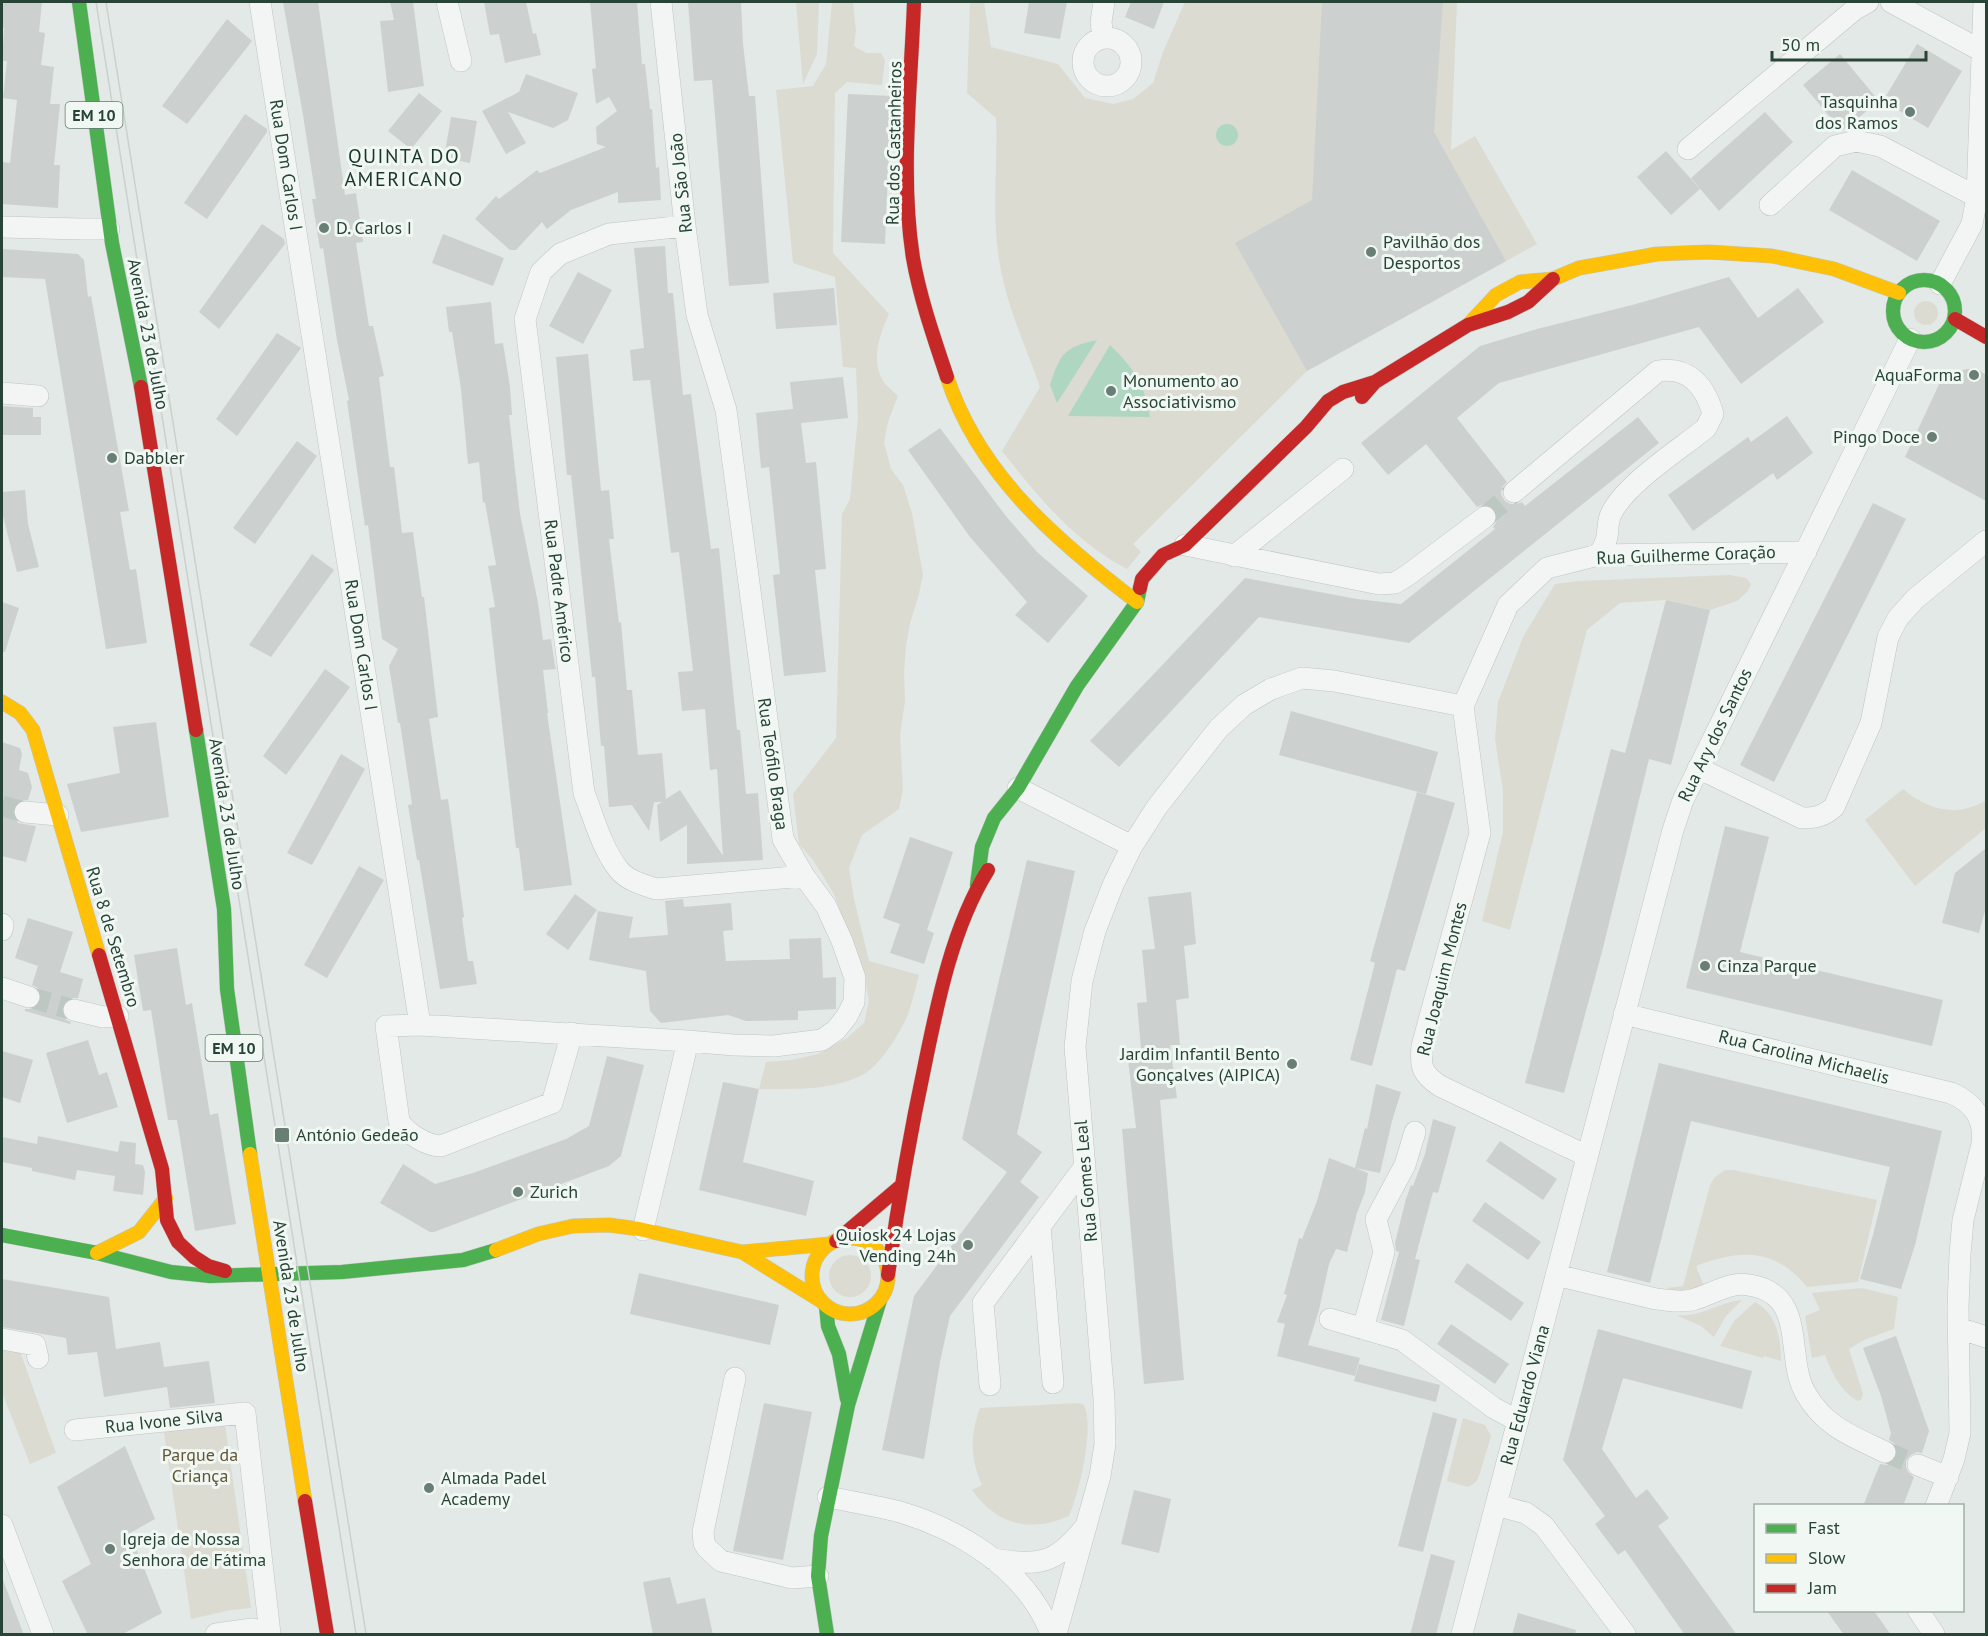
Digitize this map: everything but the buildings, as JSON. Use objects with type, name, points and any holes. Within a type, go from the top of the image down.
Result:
[{"type":"street","name":"Avenida 23 de Julho","points":[[79,2],[109,228],[146,415],[224,909],[227,989],[233,1041],[268,1275],[327,1635]]},
{"type":"street","name":"Rua Dom Carlos I","points":[[260,2],[420,1024]]},
{"type":"street","points":[[447,2],[461,61]]},
{"type":"street","name":"Rua São João","points":[[661,2],[685,226],[698,315],[711,363]]},
{"type":"street","name":"Rua dos Castanheiros","points":[[914,2],[908,188],[910,226],[917,280],[954,397],[984,454],[1018,499],[1071,552],[1137,602]]},
{"type":"street","points":[[1103,38],[1101,22],[1104,2]]},
{"type":"street","points":[[1688,149],[1854,10],[1868,2]]},
{"type":"street","points":[[1890,2],[1982,51]]},
{"type":"street","points":[[1940,284],[1972,224],[1977,197],[1984,2]]},
{"type":"street","points":[[1770,205],[1835,146],[1856,141],[1880,146],[1977,197]]},
{"type":"street","points":[[2,226],[82,230],[109,228]]},
{"type":"street","name":"Rua Padre Américo","points":[[685,226],[609,234],[560,254],[541,272],[525,319],[584,793],[607,850],[620,871],[639,884],[656,889],[804,876]]},
{"type":"street","points":[[1468,325],[1496,295],[1520,282],[1553,279],[1579,268],[1636,256],[1709,252],[1772,256],[1834,269],[1899,293]]},
{"type":"street","points":[[978,885],[982,847],[994,818],[1018,788],[1077,686],[1137,602],[1142,579],[1163,555],[1185,545],[1306,427],[1321,405],[1341,392],[1375,382],[1468,325],[1508,312],[1528,302],[1553,279]]},
{"type":"street","points":[[1923,280],[1940,284],[1950,293],[1955,306],[1955,319],[1950,329],[1942,337],[1932,342],[1921,343],[1910,339],[1901,333],[1893,313],[1894,303],[1899,293],[1913,282],[1923,280]]},
{"type":"street","points":[[1955,319],[1986,337]]},
{"type":"street","name":"Rua Ary dos Santos","points":[[1587,1156],[1673,830],[1683,800],[1910,339]]},
{"type":"street","name":"Rua Teófilo Braga","points":[[688,1041],[734,1046],[774,1046],[806,1044],[822,1040],[836,1030],[847,1016],[854,1002],[855,978],[842,940],[826,906],[804,876],[783,839],[726,410],[711,363]]},
{"type":"street","points":[[1514,492],[1658,371],[1671,369],[1688,375],[1701,387],[1713,414],[1706,428],[1624,493],[1610,514],[1608,536],[1604,548],[1598,555]]},
{"type":"street","points":[[1353,408],[1375,382]]},
{"type":"street","points":[[2,393],[38,396]]},
{"type":"street","points":[[1306,427],[1324,423]]},
{"type":"street","points":[[1234,556],[1343,468]]},
{"type":"street","points":[[1185,545],[1379,584],[1395,583],[1485,517]]},
{"type":"street","points":[[1698,768],[1802,818],[1815,818],[1827,813],[1834,807],[1870,723],[1888,637],[1898,618],[1915,599],[1986,541]]},
{"type":"street","points":[[1178,568],[1185,545]]},
{"type":"street","name":"Rua Guilherme Coração","points":[[1463,706],[1508,605],[1547,568],[1598,555],[1806,552]]},
{"type":"street","points":[[1137,602],[1157,591]]},
{"type":"street","points":[[1018,788],[1132,846],[1157,807],[1219,728],[1244,705],[1271,688],[1302,678],[1334,681],[1463,706]]},
{"type":"street","name":"Rua 8 de Setembro","points":[[2,702],[14,707],[25,717],[33,730],[162,1169],[167,1220],[178,1242],[194,1257],[208,1266],[242,1275]]},
{"type":"street","name":"Rua Joaquim Montes","points":[[1463,706],[1480,833],[1422,1046],[1422,1067],[1428,1078],[1440,1086],[1587,1156]]},
{"type":"street","points":[[1013,816],[1018,788]]},
{"type":"street","points":[[25,812],[58,816]]},
{"type":"street","name":"Rua Gomes Leal","points":[[1054,1635],[1088,1524],[1105,1444],[1104,1399],[1075,1047],[1082,981],[1095,932],[1113,885],[1132,846]]},
{"type":"street","points":[[827,1635],[818,1576],[821,1536],[828,1497],[848,1405],[880,1300],[886,1288],[924,1063],[943,985],[962,925],[978,885],[993,861]]},
{"type":"street","points":[[2,924],[2,930]]},
{"type":"street","points":[[2,988],[29,997]]},
{"type":"street","points":[[74,1010],[103,1017],[118,1016]]},
{"type":"street","name":"Rua Carolina Michaelis","points":[[1624,1014],[1961,1097],[1977,1112],[1982,1123],[1979,1186]]},
{"type":"street","points":[[572,1033],[552,1103],[438,1146],[405,1129],[399,1121],[386,1026],[420,1024],[572,1033],[688,1041],[643,1230]]},
{"type":"street","points":[[1364,1329],[1384,1252],[1376,1220],[1405,1165],[1414,1132]]},
{"type":"street","name":"Rua Eduardo Viana","points":[[1462,1635],[1587,1156]]},
{"type":"street","points":[[990,1385],[983,1303],[1085,1166]]},
{"type":"street","points":[[848,1405],[839,1354],[828,1326],[824,1304],[814,1290],[812,1270],[820,1253],[902,1185]]},
{"type":"street","points":[[1937,1504],[1948,1477],[1960,1433],[1960,1254],[1964,1220],[1979,1186]]},
{"type":"street","points":[[97,1253],[139,1232],[166,1198]]},
{"type":"street","points":[[2,1235],[97,1253],[171,1272],[210,1276],[342,1272],[463,1260],[538,1234],[573,1226],[609,1226],[643,1230],[742,1252],[855,1238],[874,1246],[885,1262],[888,1275]]},
{"type":"street","points":[[1040,1226],[1053,1383]]},
{"type":"street","points":[[742,1252],[824,1304],[844,1314],[858,1314],[870,1309],[880,1300]]},
{"type":"street","points":[[1556,1275],[1656,1299],[1670,1300],[1692,1300],[1737,1284],[1759,1287],[1780,1300],[1791,1320],[1801,1384],[1810,1400],[1834,1427],[1885,1452]]},
{"type":"street","points":[[1330,1319],[1402,1340],[1494,1408],[1518,1421]]},
{"type":"street","points":[[1959,1329],[1986,1337]]},
{"type":"street","points":[[2,1339],[35,1345],[38,1358]]},
{"type":"street","points":[[735,1378],[703,1532],[704,1543],[711,1554],[721,1562],[792,1578],[818,1576]]},
{"type":"street","name":"Rua Ivone Silva","points":[[75,1430],[244,1413],[269,1634]]},
{"type":"street","points":[[1918,1465],[1948,1477]]},
{"type":"street","points":[[828,1497],[901,1512],[964,1540],[993,1559],[1017,1580],[1038,1606],[1054,1635]]},
{"type":"street","points":[[1496,1505],[1526,1513],[1544,1526],[1625,1635]]},
{"type":"street","name":"Rua Gomes Leal","points":[[993,1559],[1024,1564],[1050,1560],[1076,1539],[1088,1524]]},
{"type":"street","points":[[2,1525],[43,1635]]},
{"type":"street","points":[[1919,1612],[1934,1635]]},
{"type":"street","points":[[216,1635],[252,1629],[269,1634]]},
{"type":"green space","points":[[796,2],[819,2],[817,54],[803,84]]},
{"type":"green space","points":[[832,2],[853,2],[856,31],[854,46],[866,53],[881,53],[885,60],[882,85],[847,82],[835,93],[833,253],[889,314],[878,346],[877,363],[883,381],[898,396],[888,422],[884,443],[891,469],[903,485],[912,513],[923,575],[906,646],[905,701],[900,735],[903,789],[899,809],[862,835],[849,868],[869,961],[919,975],[903,1026],[888,1050],[870,1070],[839,1084],[799,1089],[759,1089],[766,1062],[791,1060],[818,1054],[847,1038],[864,1023],[869,1001],[865,978],[834,894],[813,860],[799,844],[793,794],[836,738],[842,514],[850,499],[858,418],[856,368],[843,367],[835,277],[793,263],[776,90],[813,86],[826,64]]},
{"type":"green space","points":[[970,2],[984,2],[991,47],[1058,64],[1085,98],[1113,104],[1133,99],[1153,83],[1163,52],[1185,2],[1457,2],[1451,150],[1475,136],[1537,244],[1307,371],[1133,544],[1141,552],[1127,569],[1091,546],[1058,517],[1002,451],[1040,387],[1012,312],[997,247],[996,118],[967,93]]},
{"type":"green space","points":[[1926,301],[1935,304],[1938,313],[1935,322],[1926,325],[1917,322],[1914,313],[1917,304]]},
{"type":"green space","points":[[1729,575],[1746,578],[1751,584],[1748,591],[1737,601],[1710,610],[1666,600],[1620,603],[1587,630],[1510,930],[1482,921],[1503,832],[1503,791],[1495,739],[1498,702],[1523,637],[1555,584]]},
{"type":"green space","points":[[1903,789],[1922,802],[1943,809],[1965,809],[1986,800],[1986,828],[1915,886],[1865,820]]},
{"type":"green space","points":[[1725,1170],[1877,1200],[1858,1282],[1807,1287],[1795,1274],[1770,1259],[1742,1255],[1712,1260],[1696,1266],[1704,1286],[1681,1291],[1667,1288],[1683,1286],[1710,1185],[1714,1178]]},
{"type":"green space","points":[[850,1255],[865,1261],[871,1276],[865,1291],[850,1297],[835,1291],[829,1276],[835,1261]]},
{"type":"green space","points":[[1862,1288],[1898,1297],[1894,1329],[1864,1340],[1849,1349],[1863,1394],[1861,1400],[1858,1401],[1841,1387],[1825,1355],[1812,1358],[1805,1316],[1820,1310],[1812,1293]]},
{"type":"green space","points":[[1742,1300],[1726,1316],[1714,1337],[1701,1326],[1676,1315],[1693,1314]]},
{"type":"green space","points":[[1755,1302],[1768,1312],[1776,1327],[1781,1361],[1720,1346],[1734,1321]]},
{"type":"green space","points":[[2,1349],[20,1351],[56,1453],[30,1464],[2,1392]]},
{"type":"green space","points":[[1079,1403],[1084,1405],[1087,1415],[1087,1444],[1081,1477],[1069,1516],[1041,1524],[1028,1524],[1003,1518],[992,1511],[972,1490],[982,1485],[973,1456],[974,1428],[980,1408]]},
{"type":"green space","points":[[1463,1418],[1485,1425],[1491,1436],[1479,1476],[1476,1482],[1468,1487],[1447,1481]]},
{"type":"green space","name":"Parque da Criança","points":[[225,1424],[251,1608],[191,1619],[164,1432]]},
{"type":"shaded area","points":[[1223,124],[1231,124],[1238,131],[1238,139],[1231,146],[1223,146],[1216,139],[1216,131]]},
{"type":"shaded area","points":[[1097,340],[1057,403],[1050,385],[1061,359],[1070,349]]},
{"type":"shaded area","points":[[1110,345],[1126,361],[1137,378],[1145,395],[1150,417],[1068,416]]},
{"type":"tunnel","points":[[1485,517],[1514,492]]},
{"type":"tunnel","points":[[2,806],[25,812]]},
{"type":"tunnel","points":[[29,997],[74,1010]]},
{"type":"tunnel","points":[[1885,1452],[1918,1465]]},
{"type":"tram line","points":[[96,2],[356,1634]]},
{"type":"tram line","points":[[106,2],[366,1634]]},
{"type":"traffic: fast","points":[[79,2],[112,243],[141,387]]},
{"type":"traffic: fast","points":[[1918,280],[1930,280],[1946,289],[1953,299],[1955,311],[1953,323],[1946,333],[1930,342],[1918,342],[1907,337],[1898,328],[1893,317],[1893,305],[1898,294],[1907,285],[1918,280]]},
{"type":"traffic: fast","points":[[977,885],[982,847],[994,818],[1018,788],[1077,686],[1137,602],[1140,588]]},
{"type":"traffic: fast","points":[[196,730],[224,909],[227,989],[250,1154]]},
{"type":"traffic: fast","points":[[2,1235],[97,1253],[171,1272],[210,1276],[342,1272],[463,1260],[496,1250]]},
{"type":"traffic: fast","points":[[827,1634],[818,1576],[821,1536],[848,1405],[880,1300]]},
{"type":"traffic: fast","points":[[826,1306],[828,1326],[839,1354],[847,1399]]},
{"type":"traffic: slow","points":[[1468,325],[1496,295],[1520,282],[1553,279],[1579,268],[1657,254],[1709,252],[1772,256],[1834,269],[1899,293]]},
{"type":"traffic: slow","points":[[947,377],[961,412],[979,445],[1000,475],[1050,530],[1137,602]]},
{"type":"traffic: slow","points":[[2,702],[20,713],[33,730],[99,955]]},
{"type":"traffic: slow","points":[[250,1154],[305,1501]]},
{"type":"traffic: slow","points":[[97,1253],[139,1232],[166,1198]]},
{"type":"traffic: slow","points":[[496,1250],[538,1234],[573,1226],[609,1225],[639,1229],[742,1252],[821,1301]]},
{"type":"traffic: slow","points":[[850,1238],[865,1241],[877,1249],[885,1261],[888,1276],[885,1291],[877,1303],[865,1311],[850,1314],[835,1311],[823,1303],[815,1291],[812,1276],[815,1261],[823,1249],[835,1241],[850,1238]]},
{"type":"traffic: slow","points":[[742,1252],[830,1244]]},
{"type":"traffic: jam","points":[[914,2],[907,162],[909,226],[919,288],[947,377]]},
{"type":"traffic: jam","points":[[1362,397],[1375,382],[1468,325],[1508,312],[1528,302],[1553,279]]},
{"type":"traffic: jam","points":[[1955,319],[1986,337]]},
{"type":"traffic: jam","points":[[1140,588],[1142,579],[1163,555],[1185,545],[1306,427],[1328,401],[1343,392],[1375,382]]},
{"type":"traffic: jam","points":[[141,387],[196,730]]},
{"type":"traffic: jam","points":[[888,1275],[909,1143],[941,989],[965,915],[988,870]]},
{"type":"traffic: jam","points":[[99,955],[162,1169],[167,1220],[178,1242],[194,1257],[208,1266],[225,1271]]},
{"type":"traffic: jam","points":[[836,1241],[902,1185]]},
{"type":"traffic: jam","points":[[305,1501],[327,1634]]},
{"type":"place","name":"Tasquinha dos Ramos","points":[[1910,112]]},
{"type":"place","name":"D. Carlos I","points":[[324,228]]},
{"type":"place","name":"Pavilhão dos Desportos","points":[[1371,252]]},
{"type":"place","name":"AquaForma","points":[[1974,375]]},
{"type":"place","name":"Monumento ao Associativismo","points":[[1111,391]]},
{"type":"place","name":"Pingo Doce","points":[[1932,437]]},
{"type":"place","name":"Dabbler","points":[[112,458]]},
{"type":"place","name":"Cinza Parque","points":[[1705,966]]},
{"type":"place","name":"Jardim Infantil Bento Gonçalves (AIPICA)","points":[[1292,1064]]},
{"type":"place","name":"António Gedeão","points":[[282,1135]]},
{"type":"place","name":"Zurich","points":[[518,1192]]},
{"type":"place","name":"Quiosk 24 Lojas Vending 24h","points":[[968,1245]]},
{"type":"place","name":"Almada Padel Academy","points":[[429,1488]]},
{"type":"place","name":"Igreja de Nossa Senhora de Fátima","points":[[110,1549]]},
{"type":"district","name":"QUINTA DO AMERICANO","points":[[404,168]]}]
